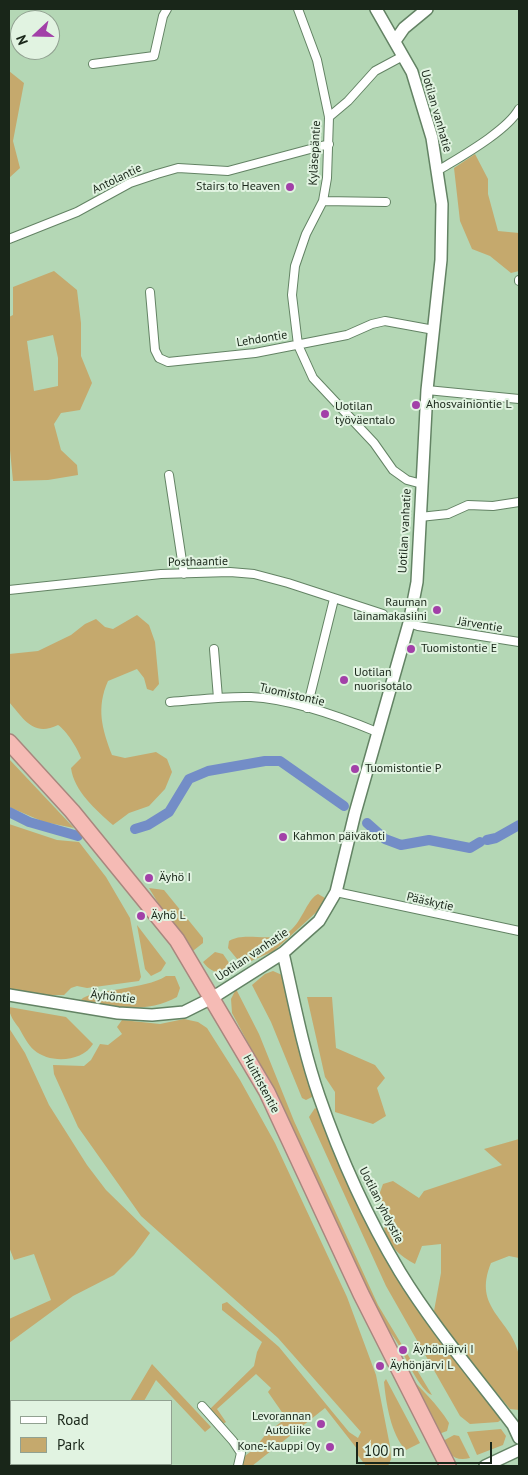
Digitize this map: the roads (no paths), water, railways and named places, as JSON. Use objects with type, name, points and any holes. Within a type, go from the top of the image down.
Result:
[{"type":"highway","name":"Huittistentie","points":[[9,742],[72,811],[177,940],[267,1092],[406,1386],[448,1466]]},
{"type":"highway","points":[[406,1386],[436,1466]]},
{"type":"main road","name":"Uotilan vanhatie","points":[[212,998],[283,953],[319,921],[336,892],[354,813],[409,623],[417,582],[427,390],[441,260],[442,204],[438,170],[425,114],[412,72],[376,9]]},
{"type":"main road","points":[[395,41],[404,28],[427,9]]},
{"type":"main road","name":"Uotilan yhdystie","points":[[283,953],[298,1022],[319,1096],[353,1182],[400,1272],[430,1316],[513,1425],[519,1438]]},
{"type":"main road","name":"Äyhöntie","points":[[9,995],[52,1004],[152,1015],[184,1012],[212,998]]},
{"type":"main road","points":[[485,1466],[519,1450]]},
{"type":"street","points":[[92,64],[154,56],[163,16],[167,9]]},
{"type":"street","name":"Kyläsepäntie","points":[[298,9],[317,60],[329,117],[329,144],[324,201],[306,234],[295,266],[292,295],[298,345],[313,378],[374,443],[393,470],[406,480],[422,484]]},
{"type":"street","points":[[329,117],[348,101],[375,71],[403,56]]},
{"type":"street","points":[[438,170],[467,154],[519,112]]},
{"type":"street","name":"Antolantie","points":[[9,240],[77,212],[130,183],[157,174],[178,168],[228,171],[329,144]]},
{"type":"street","points":[[324,201],[386,202]]},
{"type":"street","name":"Lehdontie","points":[[150,292],[155,350],[159,358],[168,362],[255,353],[298,345],[347,335],[372,324],[385,321],[434,330]]},
{"type":"street","points":[[427,390],[519,399]]},
{"type":"street","points":[[169,476],[184,574]]},
{"type":"street","points":[[420,517],[448,514],[468,506],[493,506],[519,502]]},
{"type":"street","name":"Posthaantie","points":[[9,590],[86,580],[230,572],[254,574],[382,614]]},
{"type":"street","points":[[307,708],[334,599]]},
{"type":"street","name":"Järventie","points":[[409,623],[519,642]]},
{"type":"street","points":[[214,649],[218,698]]},
{"type":"street","name":"Tuomistontie","points":[[170,702],[251,697],[307,708],[377,732]]},
{"type":"street","name":"Pääskytie","points":[[336,892],[519,931]]},
{"type":"street","points":[[202,1406],[233,1441],[241,1453],[238,1466]]},
{"type":"waterway","points":[[135,829],[148,825],[169,812],[189,779],[208,771],[265,761],[280,761],[344,806]]},
{"type":"waterway","points":[[9,812],[29,822],[78,836]]},
{"type":"waterway","points":[[367,823],[385,839],[401,845],[429,840],[470,848],[480,842]]},
{"type":"waterway","points":[[487,840],[496,838],[519,825]]},
{"type":"place","name":"Stairs to Heaven","points":[[290,187]]},
{"type":"place","name":"Ahosvainiontie L","points":[[416,405]]},
{"type":"place","name":"Uotilan työväentalo","points":[[325,414]]},
{"type":"place","name":"Rauman lainamakasiini","points":[[437,610]]},
{"type":"place","name":"Tuomistontie E","points":[[411,649]]},
{"type":"place","name":"Uotilan nuorisotalo","points":[[344,680]]},
{"type":"place","name":"Tuomistontie P","points":[[355,769]]},
{"type":"place","name":"Kahmon päiväkoti","points":[[283,837]]},
{"type":"place","name":"Äyhö I","points":[[149,878]]},
{"type":"place","name":"Äyhö L","points":[[141,916]]},
{"type":"place","name":"Äyhönjärvi I","points":[[403,1350]]},
{"type":"place","name":"Äyhönjärvi L","points":[[380,1366]]},
{"type":"place","name":"Levorannan Autoliike","points":[[321,1424]]},
{"type":"place","name":"Kone-Kauppi Oy","points":[[330,1447]]}]
